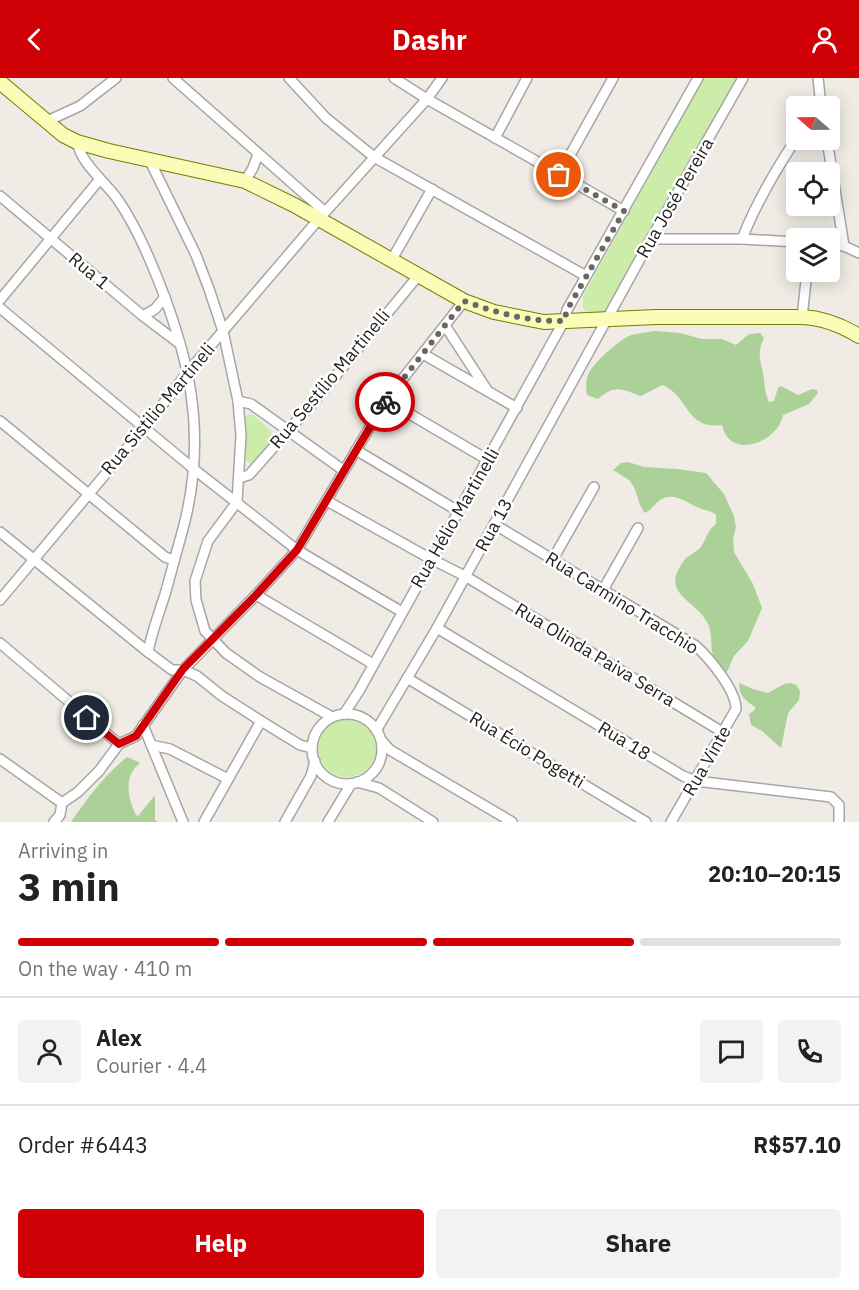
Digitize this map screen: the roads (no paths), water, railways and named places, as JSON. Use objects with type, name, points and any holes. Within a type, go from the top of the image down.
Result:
[{"type":"main road","points":[[0,82],[45,122],[77,142],[245,181],[322,216],[417,276],[464,301],[494,312],[544,322],[802,316],[834,324],[859,336]]},
{"type":"street","points":[[45,122],[80,106],[116,78]]},
{"type":"street","points":[[173,78],[258,154],[322,216]]},
{"type":"street","points":[[289,78],[326,118],[374,157],[586,276]]},
{"type":"street","points":[[394,78],[624,211]]},
{"type":"street","name":"Rua Sistilio Martineli","points":[[0,600],[188,372],[322,216],[427,99],[442,78]]},
{"type":"street","points":[[495,138],[527,78]]},
{"type":"street","points":[[559,175],[613,78]]},
{"type":"street","name":"Rua Hélio Martinelli","points":[[344,714],[517,408],[564,321],[567,310],[698,78]]},
{"type":"street","name":"Rua José Pereira","points":[[607,319],[743,78]]},
{"type":"street","points":[[818,78],[819,96]]},
{"type":"street","points":[[77,142],[82,156],[116,196],[140,236],[165,297],[188,372],[194,403],[195,470],[184,523],[148,652]]},
{"type":"street","points":[[742,239],[751,216],[789,150]]},
{"type":"street","points":[[829,150],[844,246]]},
{"type":"street","points":[[245,181],[258,154]]},
{"type":"street","points":[[149,159],[196,255],[223,331],[238,401],[241,435],[237,502],[207,541],[195,580],[196,600],[205,631],[226,653],[260,677],[332,717]]},
{"type":"street","points":[[0,300],[100,179]]},
{"type":"street","points":[[391,261],[432,189]]},
{"type":"street","name":"Rua 1","points":[[0,196],[143,316],[180,344]]},
{"type":"street","points":[[651,239],[786,241]]},
{"type":"street","points":[[840,245],[859,253]]},
{"type":"street","name":"Rua Sestílio Martinelli","points":[[239,478],[249,475],[324,390],[417,276]]},
{"type":"street","points":[[802,316],[806,282]]},
{"type":"street","points":[[143,316],[155,309],[165,297]]},
{"type":"street","points":[[54,822],[60,815],[62,803],[78,792],[99,771],[119,744],[136,736],[183,669],[297,550],[386,400],[446,327],[464,301]]},
{"type":"street","points":[[0,308],[195,470],[297,550],[402,612]]},
{"type":"street","name":"Rua 13","points":[[377,729],[437,628],[607,319]]},
{"type":"street","points":[[446,327],[489,392]]},
{"type":"street","points":[[423,354],[517,408]]},
{"type":"street","points":[[386,400],[488,460]]},
{"type":"street","points":[[238,401],[251,404],[343,470]]},
{"type":"street","points":[[0,421],[165,557],[174,560]]},
{"type":"street","points":[[356,450],[458,511]]},
{"type":"street","points":[[553,559],[594,487]]},
{"type":"street","name":"Rua Olinda Paiva Serra","points":[[327,501],[465,576],[724,734]]},
{"type":"street","name":"Rua Carmino Tracchio","points":[[494,524],[696,646],[708,657],[734,698]]},
{"type":"street","points":[[603,590],[638,528]]},
{"type":"street","points":[[0,531],[172,670],[183,669],[197,675],[222,696],[261,721],[300,745],[312,748]]},
{"type":"street","points":[[256,595],[373,664]]},
{"type":"street","name":"Rua 18","points":[[437,628],[683,776],[696,781],[831,797],[839,805],[839,822]]},
{"type":"street","points":[[0,643],[119,744]]},
{"type":"street","name":"Rua Écio Pogetti","points":[[407,678],[646,822]]},
{"type":"street","name":"Rua Vinte","points":[[671,822],[724,734],[736,709],[734,698]]},
{"type":"street","points":[[433,822],[379,788],[332,780],[322,772],[315,761],[312,748],[318,730],[332,717],[344,714],[362,717],[377,729],[382,741],[390,750],[512,822]]},
{"type":"street","points":[[204,822],[261,721]]},
{"type":"street","points":[[143,725],[183,822]]},
{"type":"street","points":[[328,822],[354,783],[369,776],[378,766],[382,754],[382,741]]},
{"type":"street","points":[[151,745],[170,749],[228,779]]},
{"type":"street","points":[[0,759],[62,803]]},
{"type":"street","points":[[285,822],[310,776],[315,761]]}]
